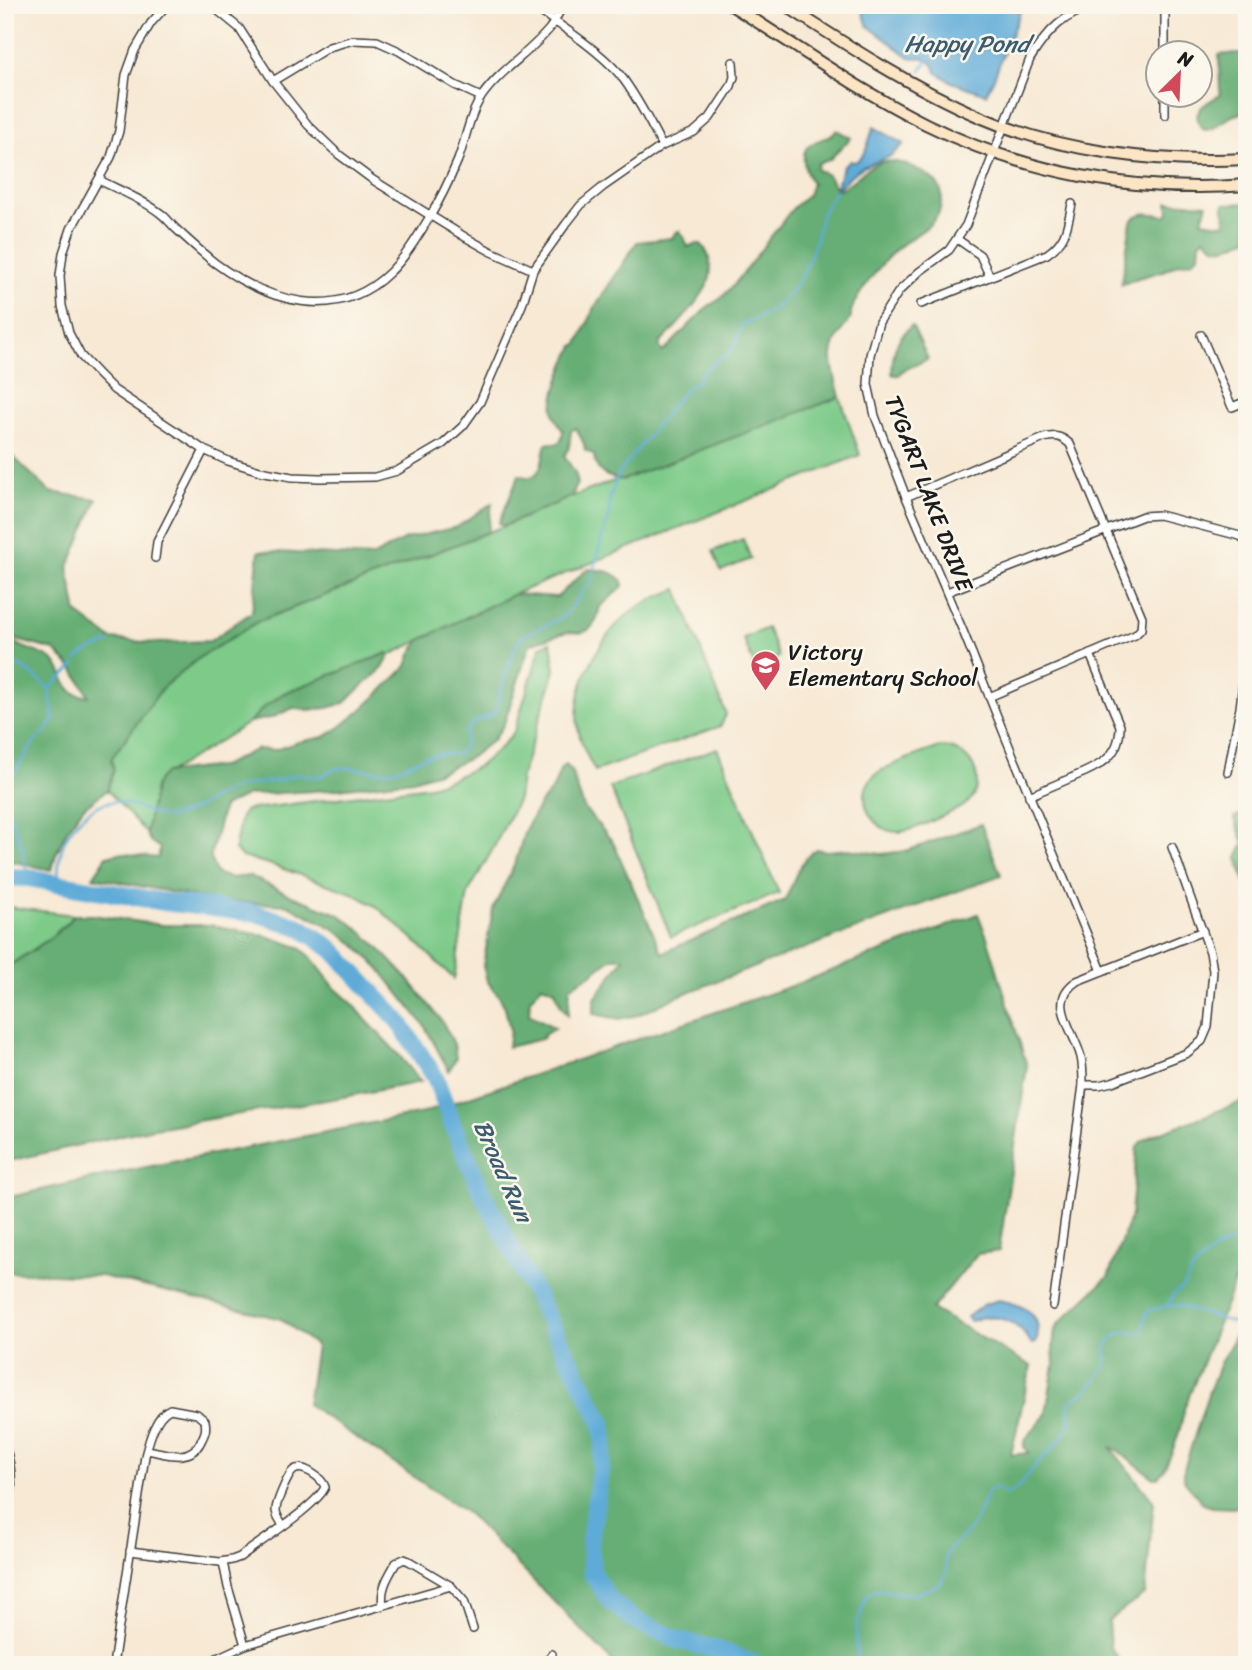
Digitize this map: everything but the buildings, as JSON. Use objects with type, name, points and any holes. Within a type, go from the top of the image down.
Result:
[{"type":"main road","points":[[731,5],[892,106],[993,153],[1106,180],[1158,186],[1247,184]]},
{"type":"main road","points":[[785,5],[882,67],[924,90],[1003,126],[1052,141],[1099,151],[1170,158],[1247,159]]},
{"type":"street","points":[[167,5],[135,50],[126,75],[119,131],[111,157],[71,229],[63,253],[61,296],[69,333],[81,356],[114,390],[204,450],[260,471],[292,477],[374,477],[397,471],[443,444],[463,426],[480,402],[522,305],[533,270],[566,223],[581,205],[603,187],[662,146],[694,131],[710,118],[731,86],[734,76],[733,62]]},
{"type":"street","points":[[211,5],[239,28],[273,81],[308,125],[338,154],[373,180],[431,216],[490,251],[533,270]]},
{"type":"street","points":[[530,5],[604,59],[623,78],[662,146]]},
{"type":"street","points":[[99,180],[162,214],[193,246],[239,279],[280,298],[301,302],[325,303],[348,298],[372,287],[400,262],[431,216],[458,160],[468,126],[481,97],[534,45],[554,21],[563,5]]},
{"type":"street","name":"TYGART LAKE DRIVE","points":[[1098,5],[1082,9],[1059,23],[1043,38],[1030,59],[970,216],[957,239],[908,283],[891,302],[879,323],[870,355],[868,384],[871,403],[906,497],[1102,971]]},
{"type":"street","points":[[1165,5],[1165,38]]},
{"type":"street","points":[[273,81],[330,47],[354,40],[377,41],[481,97]]},
{"type":"street","points":[[1165,108],[1165,114]]},
{"type":"street","points":[[921,304],[1047,254],[1063,239],[1072,204]]},
{"type":"street","points":[[957,239],[980,255],[990,276]]},
{"type":"street","points":[[1201,335],[1231,407],[1247,401]]},
{"type":"street","points":[[906,497],[1055,435],[1070,444],[1106,530],[1142,617],[1141,629],[1135,635],[989,697]]},
{"type":"street","points":[[155,558],[157,542],[204,450]]},
{"type":"street","points":[[947,592],[1143,516],[1159,515],[1240,536],[1247,541]]},
{"type":"street","points":[[1228,772],[1247,650]]},
{"type":"street","points":[[1030,796],[1097,767],[1115,750],[1121,726],[1090,654]]},
{"type":"street","points":[[1083,1085],[1112,1082],[1187,1053],[1202,1041],[1209,1019],[1213,971],[1210,952],[1172,847]]},
{"type":"street","points":[[1053,1306],[1083,1085],[1081,1057],[1062,1005],[1063,995],[1069,986],[1077,981],[1203,931]]},
{"type":"street","points":[[113,1665],[130,1550],[147,1450],[152,1433],[165,1411],[174,1409],[197,1414],[205,1421],[205,1432],[197,1449],[192,1453],[182,1455],[147,1450]]},
{"type":"street","points":[[5,1446],[11,1467],[5,1529]]},
{"type":"street","points":[[130,1550],[223,1562],[240,1557],[283,1525],[318,1498],[325,1487],[320,1478],[298,1468],[291,1473],[277,1503],[277,1516],[283,1525]]},
{"type":"street","points":[[383,1605],[383,1588],[396,1563],[399,1560],[409,1561],[451,1586],[464,1601],[473,1629]]},
{"type":"street","points":[[223,1562],[245,1645]]},
{"type":"street","points":[[209,1665],[217,1658],[245,1645],[451,1586]]},
{"type":"street","points":[[544,1665],[552,1654]]},
{"type":"green space","points":[[1247,52],[1247,111],[1232,116],[1212,129],[1204,130],[1199,124],[1198,113],[1201,108],[1214,108],[1214,99],[1220,95],[1219,55]]},
{"type":"green space","points":[[837,130],[851,138],[829,160],[818,163],[817,170],[828,175],[837,190],[875,164],[889,161],[924,173],[937,185],[942,196],[936,218],[886,259],[854,305],[832,355],[840,397],[622,480],[606,476],[599,470],[594,455],[585,450],[576,428],[571,431],[569,448],[564,456],[577,480],[571,497],[504,526],[499,523],[519,475],[535,475],[546,444],[561,441],[563,432],[553,410],[563,371],[596,305],[637,242],[672,238],[679,231],[688,247],[701,244],[710,261],[711,271],[706,288],[687,314],[660,343],[663,352],[707,307],[733,286],[793,208],[808,195],[812,183],[804,165],[806,149]]},
{"type":"green space","points":[[1168,202],[1207,204],[1202,221],[1221,224],[1225,223],[1224,204],[1247,203],[1247,239],[1230,246],[1217,247],[1204,238],[1200,242],[1199,255],[1192,261],[1121,285],[1131,222],[1142,214],[1167,216]]},
{"type":"green space","points":[[911,326],[928,359],[899,375],[894,375],[892,367],[895,348],[901,336]]},
{"type":"green space","points":[[840,397],[860,455],[514,594],[390,655],[284,693],[250,722],[159,779],[146,833],[107,790],[114,770],[111,759],[163,687],[200,657],[259,621],[504,526],[571,497]]},
{"type":"green space","points":[[5,449],[50,492],[97,499],[68,568],[77,613],[111,639],[155,643],[210,641],[252,612],[259,551],[372,557],[405,539],[457,527],[492,503],[488,532],[259,621],[200,657],[163,687],[111,759],[114,770],[107,790],[83,808],[67,830],[52,870],[5,860],[5,636],[16,644],[51,659],[57,664],[73,692],[89,696],[74,670],[54,650],[17,640],[5,629]]},
{"type":"green space","points":[[743,539],[751,559],[721,571],[713,551]]},
{"type":"green space","points":[[587,569],[611,573],[623,581],[623,586],[600,607],[596,621],[590,629],[582,633],[567,632],[530,644],[504,724],[494,739],[470,758],[445,770],[413,780],[330,790],[248,795],[223,807],[210,857],[216,873],[229,878],[250,876],[338,914],[355,926],[409,980],[442,1021],[454,1044],[456,1058],[449,1071],[424,1025],[378,967],[331,927],[288,905],[218,901],[93,877],[107,856],[119,853],[158,858],[160,848],[150,841],[146,833],[155,787],[165,773],[220,767],[257,749],[275,750],[324,737],[360,711],[407,666],[412,652],[422,639],[514,594],[557,597]]},
{"type":"green space","points":[[677,589],[726,714],[721,726],[595,771],[581,741],[577,720],[578,702],[589,666],[598,649],[621,621],[644,603]]},
{"type":"green space","points":[[767,628],[779,657],[755,667],[743,638]]},
{"type":"green space","points":[[551,642],[555,670],[521,777],[518,799],[468,893],[454,979],[376,906],[352,893],[242,857],[235,850],[240,820],[246,810],[430,786],[479,766],[514,732],[541,646]]},
{"type":"green space","points":[[388,653],[390,655],[383,668],[344,703],[328,708],[293,708],[271,718],[250,722],[264,707],[284,693]]},
{"type":"green space","points":[[941,747],[963,754],[975,771],[977,781],[970,800],[960,808],[906,831],[889,831],[880,826],[873,819],[865,801],[869,782],[888,767]]},
{"type":"green space","points":[[717,748],[779,893],[671,937],[610,787]]},
{"type":"green space","points":[[566,765],[571,770],[584,808],[613,842],[662,953],[785,900],[800,866],[816,849],[847,849],[881,854],[906,851],[981,824],[1001,875],[683,994],[638,1015],[619,1019],[594,1014],[594,1000],[624,958],[612,958],[570,987],[568,1015],[555,990],[542,985],[530,999],[529,1014],[555,1028],[542,1039],[508,1047],[510,1030],[505,1007],[487,981],[483,966],[493,909],[516,861],[525,830],[541,802],[553,789],[561,768]]},
{"type":"green space","points":[[1247,814],[1247,888],[1237,857],[1244,844],[1234,817]]},
{"type":"green space","points":[[5,908],[74,915],[50,938],[5,968]]},
{"type":"green space","points":[[978,914],[1027,1066],[999,1251],[977,1254],[932,1309],[1031,1366],[1011,1455],[1028,1453],[1024,1441],[1046,1414],[1054,1364],[1055,1330],[1058,1324],[1108,1277],[1131,1215],[1137,1147],[1151,1136],[1247,1100],[1247,1251],[1184,1409],[1171,1454],[1163,1471],[1158,1478],[1154,1478],[1110,1447],[1154,1502],[1145,1594],[1108,1621],[1110,1647],[1122,1663],[1170,1655],[1230,1662],[1231,1665],[613,1665],[468,1514],[307,1404],[316,1346],[281,1319],[101,1276],[5,1272],[5,1198],[121,1172],[423,1113],[794,985]]},
{"type":"green space","points":[[74,915],[162,925],[211,925],[266,936],[299,947],[310,956],[336,989],[354,1005],[421,1082],[149,1129],[5,1162],[5,968],[50,938]]},
{"type":"green space","points":[[1247,1301],[1247,1496],[1244,1502],[1234,1508],[1212,1507],[1203,1504],[1184,1480],[1184,1469],[1208,1394]]},
{"type":"water","name":"Happy Pond","points":[[867,5],[1026,5],[1021,10],[986,94],[952,82],[936,72],[930,61],[911,58],[868,26],[863,13]]},
{"type":"water","points":[[874,127],[904,144],[891,156],[851,175],[835,191],[843,167],[863,155]]},
{"type":"water","points":[[998,1300],[1023,1307],[1034,1317],[1038,1333],[1036,1343],[1032,1344],[1021,1330],[1000,1318],[982,1317],[971,1321],[967,1317],[983,1305]]},
{"type":"waterway","points":[[921,71],[928,59]]},
{"type":"waterway","points":[[58,885],[61,851],[70,832],[84,815],[106,803],[127,803],[165,817],[175,816],[243,786],[300,774],[316,777],[340,768],[388,771],[432,755],[459,754],[465,743],[466,731],[473,723],[493,714],[497,708],[517,643],[522,637],[564,616],[592,580],[609,516],[610,497],[619,473],[687,388],[717,360],[728,355],[735,345],[742,324],[768,312],[789,295],[809,260],[822,214],[836,190]]},
{"type":"waterway","points":[[77,660],[109,642]]},
{"type":"waterway","points":[[5,662],[24,668],[49,689],[54,719],[45,733],[36,739],[7,784],[8,809],[22,848],[28,878]]},
{"type":"waterway","points":[[49,689],[75,665]]},
{"type":"waterway","name":"Broad Run","points":[[5,877],[28,878],[164,902],[255,913],[300,927],[332,949],[397,1019],[435,1077],[482,1192],[602,1422],[604,1443],[590,1542],[592,1573],[610,1601],[636,1621],[678,1640],[719,1650],[757,1665]]},
{"type":"waterway","points":[[859,1665],[856,1647],[857,1624],[866,1597],[881,1590],[913,1595],[941,1582],[946,1574],[946,1555],[949,1549],[968,1532],[991,1489],[996,1488],[1007,1494],[1018,1488],[1068,1429],[1071,1421],[1068,1406],[1088,1389],[1104,1369],[1108,1362],[1105,1351],[1110,1340],[1122,1332],[1141,1333],[1148,1311],[1167,1306],[1174,1294],[1183,1287],[1193,1269],[1215,1249],[1235,1241],[1243,1210],[1247,1208]]},
{"type":"waterway","points":[[1167,1306],[1180,1306],[1247,1327]]},
{"type":"place","name":"Victory Elementary School","points":[[765,692]]}]
